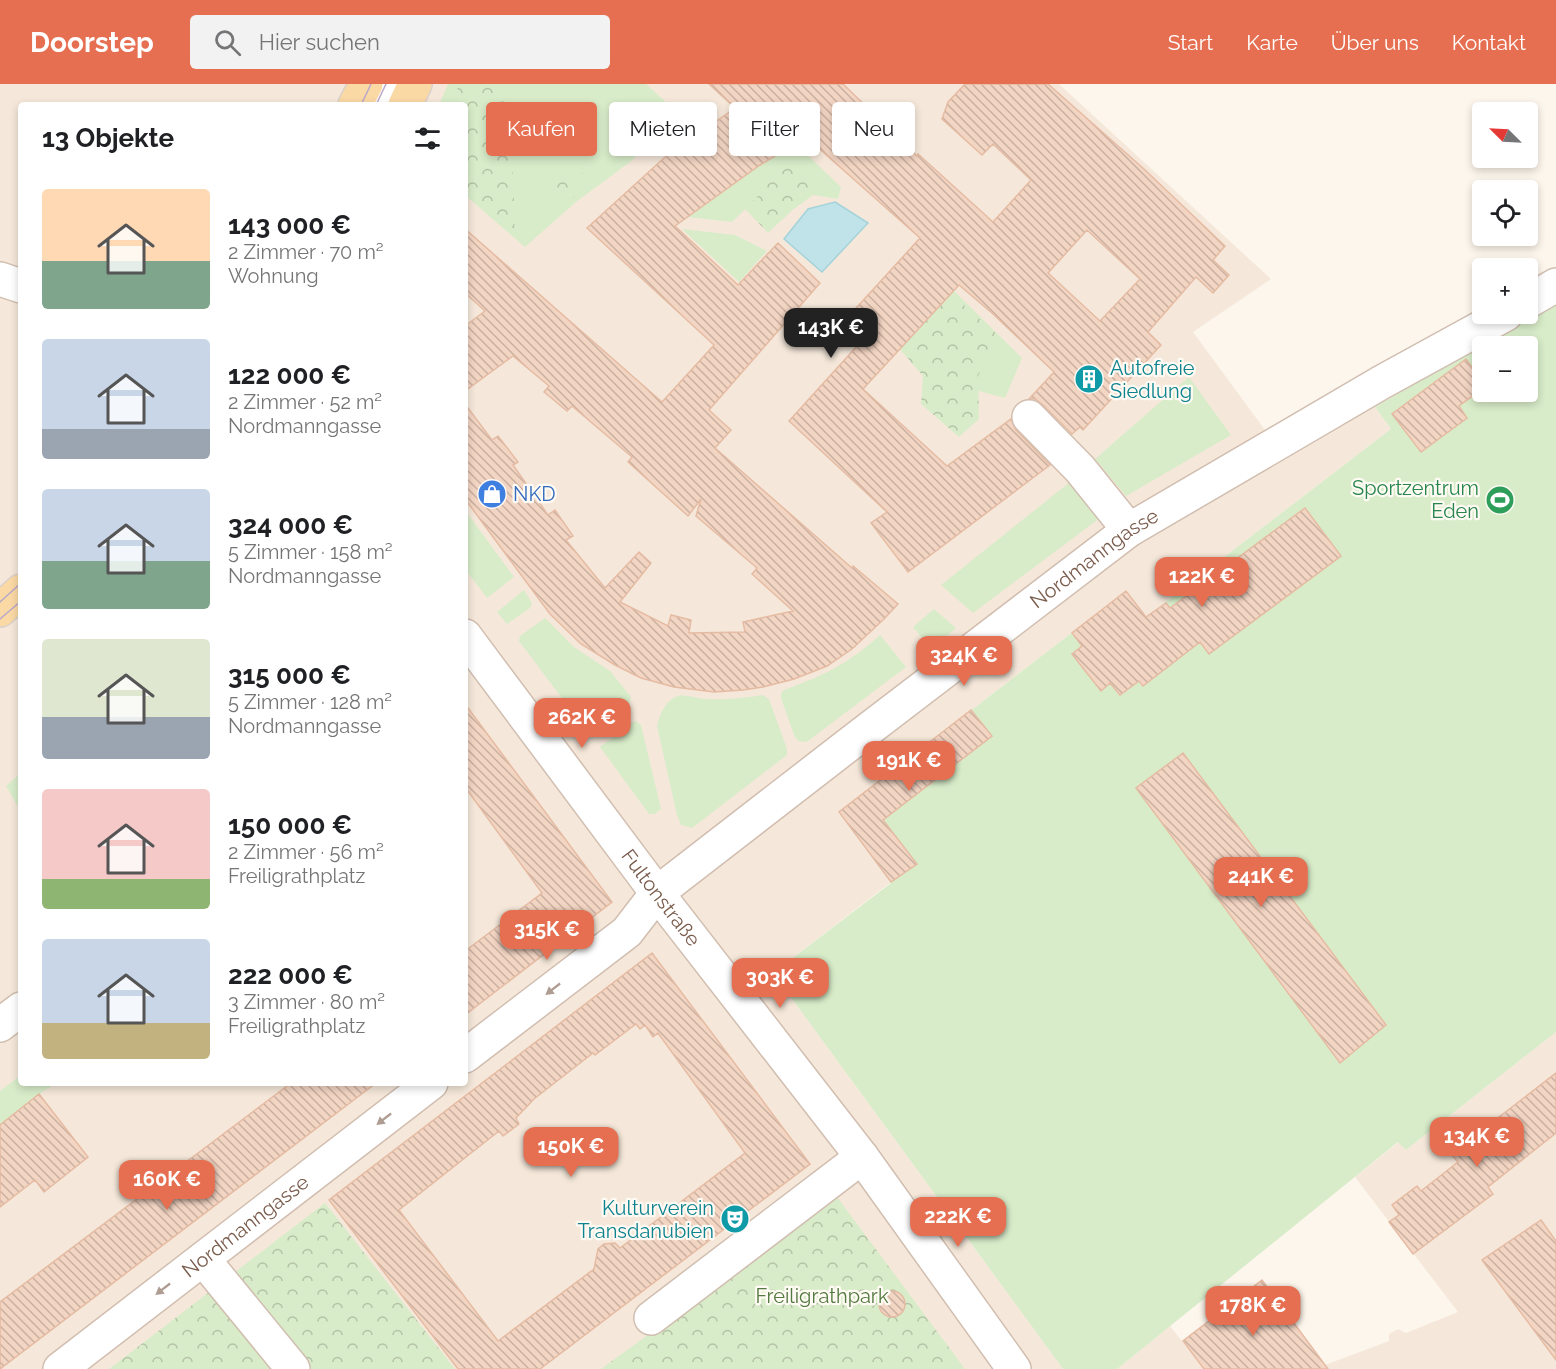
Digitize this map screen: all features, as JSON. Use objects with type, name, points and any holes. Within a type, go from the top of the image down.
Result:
[{"type":"main road","points":[[357,102],[366,84]]},
{"type":"main road","points":[[406,102],[415,84]]},
{"type":"main road","points":[[0,610],[18,594]]},
{"type":"street","points":[[377,102],[386,84]]},
{"type":"street","points":[[0,279],[18,285]]},
{"type":"street","points":[[1538,296],[1556,285]]},
{"type":"street","name":"Nordmanngasse","points":[[468,1054],[627,932],[657,893],[1129,530],[1382,382],[1488,324]]},
{"type":"street","points":[[1029,417],[1080,469],[1129,530]]},
{"type":"street","name":"Fultonstraße","points":[[470,655],[862,1157],[1014,1369]]},
{"type":"street","points":[[0,1025],[18,1012]]},
{"type":"street","name":"Nordmanngasse","points":[[60,1369],[427,1086]]},
{"type":"street","points":[[651,1318],[862,1157]]},
{"type":"street","points":[[203,1259],[292,1369]]},
{"type":"shaded area","points":[[0,84],[1059,84],[1271,279],[1193,332],[1265,430],[1375,407],[1391,429],[1146,617],[1126,591],[839,812],[891,882],[773,973],[1063,1369],[0,1369]]},
{"type":"shaded area","points":[[1556,1032],[1556,1369],[1328,1369],[1325,1365],[1389,1341],[1389,1334],[1398,1329],[1406,1333],[1458,1312],[1355,1177],[1399,1142],[1406,1150]]},
{"type":"shaded area","points":[[1170,1326],[1204,1369],[1117,1369]]},
{"type":"green space","points":[[448,84],[646,84],[666,102],[609,102],[609,156],[636,156],[576,202],[525,247],[468,198],[468,102],[440,102]]},
{"type":"green space","points":[[460,84],[510,84],[511,102],[486,102],[486,156],[512,156],[515,238],[468,198],[468,102],[451,102]]},
{"type":"green space","points":[[774,156],[809,156],[841,187],[838,199],[813,195],[782,220],[761,194],[732,222],[688,217]]},
{"type":"green space","points":[[783,163],[811,184],[791,211],[768,233],[745,209],[761,193]]},
{"type":"green space","points":[[592,172],[594,178],[565,206],[551,179]]},
{"type":"green space","points":[[682,229],[735,235],[767,251],[739,282]]},
{"type":"green space","points":[[954,291],[1022,358],[1005,398],[923,376],[900,349]]},
{"type":"green space","points":[[951,294],[998,335],[978,376],[979,419],[959,437],[921,404],[923,376],[900,349]]},
{"type":"green space","points":[[1556,301],[1556,1032],[1406,1150],[1398,1142],[1117,1369],[1063,1369],[773,973],[891,883],[839,812],[1126,591],[1146,617],[1391,429],[1375,407],[1472,350],[1472,402],[1538,402],[1538,336],[1496,336],[1517,324],[1538,324],[1538,312]]},
{"type":"green space","points":[[1189,377],[1231,435],[1126,496],[1095,459]]},
{"type":"green space","points":[[1075,478],[1104,515],[973,613],[941,585]]},
{"type":"green space","points":[[468,514],[514,577],[487,598],[468,573]]},
{"type":"green space","points":[[524,590],[532,603],[530,608],[507,624],[497,612]]},
{"type":"green space","points":[[934,609],[956,628],[931,649],[913,627]]},
{"type":"green space","points":[[545,618],[574,647],[610,671],[631,697],[630,702],[588,733],[519,641],[520,636]]},
{"type":"green space","points":[[880,635],[906,667],[808,741],[798,741],[781,693],[835,668]]},
{"type":"green space","points":[[763,695],[769,699],[787,749],[787,755],[692,828],[681,825],[657,726],[664,708],[678,696],[720,699]]},
{"type":"green space","points":[[636,721],[641,725],[661,809],[655,814],[649,814],[600,747]]},
{"type":"green space","points":[[18,776],[18,807],[6,786]]},
{"type":"green space","points":[[18,1077],[18,1086],[52,1086],[0,1125],[0,1091]]},
{"type":"green space","name":"Freiligrathpark","points":[[837,1197],[965,1369],[601,1369]]},
{"type":"green space","points":[[325,1203],[455,1369],[109,1369]]},
{"type":"water","points":[[835,202],[868,223],[822,272],[784,239],[808,209]]},
{"type":"building","points":[[709,84],[843,84],[862,102],[832,102],[832,156],[915,156],[915,154],[917,156],[918,154],[993,222],[1031,180],[993,144],[982,155],[942,119],[948,102],[965,84],[1048,84],[1144,169],[1225,246],[1213,260],[1229,275],[1213,293],[1196,277],[1148,332],[1161,345],[1083,430],[1080,427],[1072,434],[1042,404],[1035,399],[1029,399],[1054,372],[959,285],[863,389],[947,466],[1011,419],[1016,430],[1050,465],[908,572],[871,523],[887,512],[789,421],[857,346],[837,329],[920,238],[820,149],[820,102],[729,102]],"holes":[[[1087,230],[1140,279],[1100,321],[1048,273]]]},
{"type":"building","points":[[729,112],[729,156],[775,156],[675,226],[738,285],[778,243],[820,283],[709,410],[731,430],[715,448],[852,568],[853,566],[898,604],[852,649],[827,666],[794,679],[763,687],[714,692],[674,687],[641,678],[581,644],[550,614],[468,503],[468,408],[492,440],[498,436],[518,462],[513,465],[548,515],[555,510],[573,536],[566,540],[605,588],[639,552],[651,563],[620,602],[668,626],[671,615],[691,620],[689,633],[745,632],[743,622],[793,611],[752,574],[757,568],[696,516],[701,499],[688,516],[628,462],[632,457],[572,406],[567,411],[544,392],[549,386],[513,356],[468,389],[468,324],[485,311],[468,296],[468,232],[662,402],[714,345],[587,228],[667,156],[717,156],[717,121]]},
{"type":"building","points":[[1466,359],[1472,367],[1472,396],[1459,406],[1467,418],[1421,452],[1392,414]]},
{"type":"building","points":[[1305,508],[1341,556],[1209,654],[1200,642],[1143,686],[1139,681],[1120,695],[1110,683],[1101,691],[1072,654],[1082,646],[1072,633],[1126,591],[1146,617],[1166,603],[1170,608]]},
{"type":"building","points":[[468,708],[612,902],[468,1013],[468,949],[542,893],[468,791]]},
{"type":"building","points":[[971,710],[992,736],[883,820],[917,864],[891,882],[839,812]]},
{"type":"building","points":[[1183,753],[1386,1025],[1340,1063],[1136,788]]},
{"type":"building","points":[[652,953],[810,1164],[540,1369],[458,1369],[329,1200]],"holes":[[[636,1024],[640,1029],[645,1025],[653,1037],[658,1033],[745,1153],[620,1248],[615,1243],[604,1244],[598,1249],[594,1269],[498,1341],[399,1210],[499,1131],[503,1136],[519,1124],[516,1118],[534,1099],[593,1053],[595,1055]]]},
{"type":"building","points":[[1556,1073],[1556,1133],[1488,1187],[1493,1194],[1413,1254],[1389,1222],[1399,1215],[1392,1205],[1417,1186],[1421,1191],[1458,1162],[1451,1154]]},
{"type":"building","points":[[287,1086],[372,1086],[0,1369],[0,1302]]},
{"type":"building","points":[[39,1094],[88,1157],[44,1192],[35,1180],[0,1207],[0,1125]]},
{"type":"building","points":[[1541,1220],[1556,1241],[1556,1360],[1482,1260]]},
{"type":"building","points":[[1262,1280],[1328,1369],[1204,1369],[1183,1341]]},
{"type":"building","points":[[892,1291],[901,1295],[905,1304],[901,1313],[892,1317],[883,1313],[879,1304],[883,1295]]},
{"type":"tram line","points":[[362,102],[371,84]]},
{"type":"tram line","points":[[377,102],[386,84]]},
{"type":"tram line","points":[[0,602],[18,586]]},
{"type":"tram line","points":[[0,619],[18,604]]},
{"type":"place","name":"Autofreie Siedlung","points":[[1089,379]]},
{"type":"place","name":"NKD","points":[[492,494]]},
{"type":"place","name":"Sportzentrum Eden","points":[[1500,500]]},
{"type":"place","name":"Kulturverein Transdanubien","points":[[735,1219]]}]
